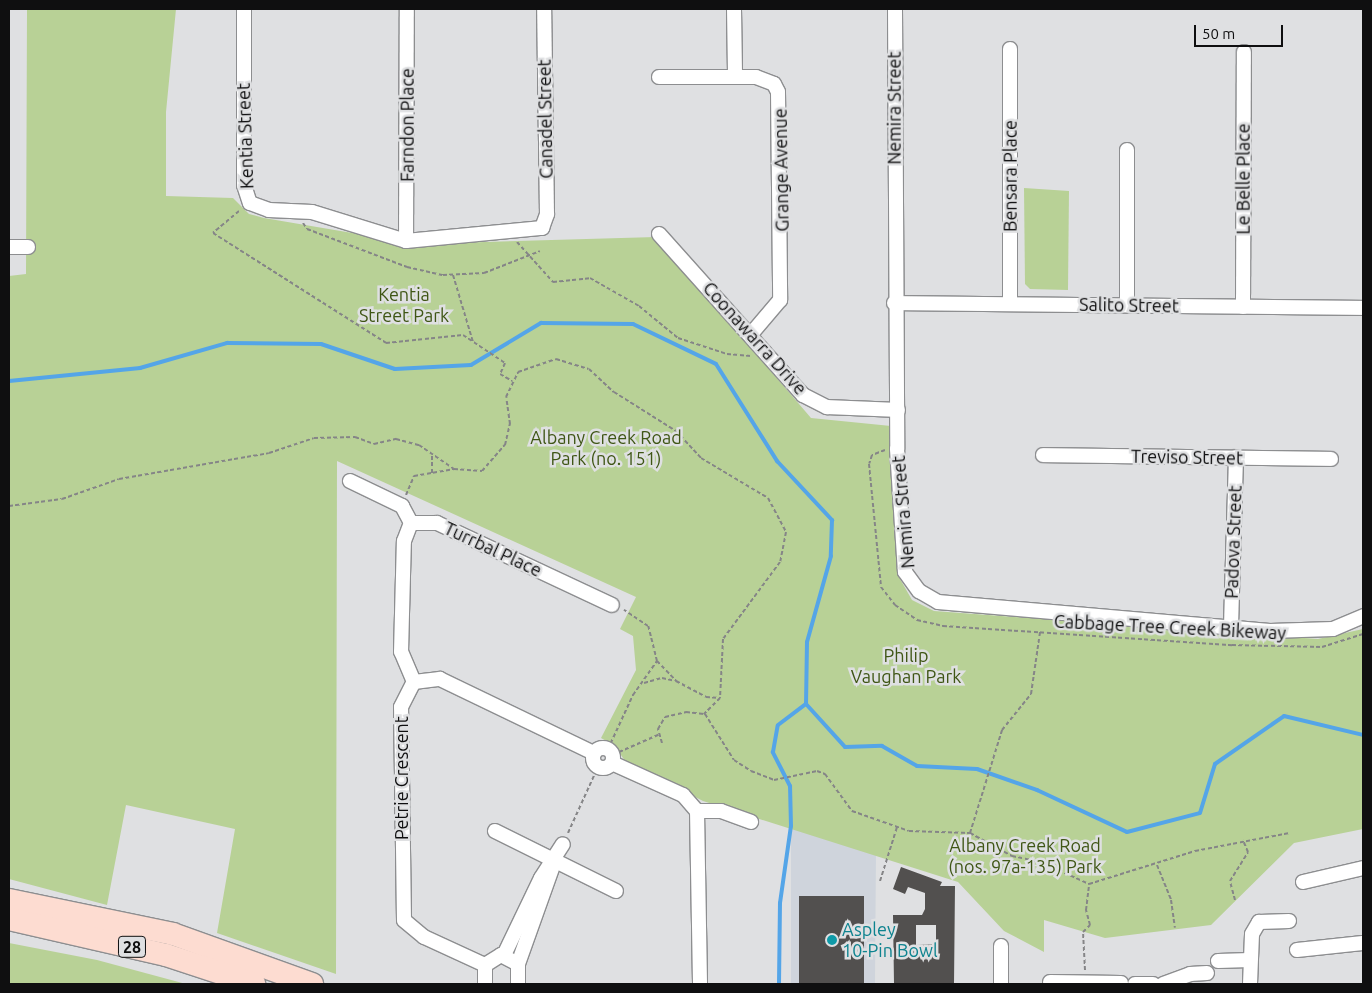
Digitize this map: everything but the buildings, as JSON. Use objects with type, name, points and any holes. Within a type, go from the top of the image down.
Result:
[{"type":"main road","name":"28","points":[[9,900],[173,934],[312,984]]},
{"type":"main road","name":"28","points":[[9,919],[166,955],[253,984]]},
{"type":"street","name":"Kentia Street","points":[[244,9],[244,185],[250,203],[269,210],[312,212],[406,241],[542,228]]},
{"type":"street","name":"Farndon Place","points":[[406,241],[407,9]]},
{"type":"street","name":"Canadel Street","points":[[542,228],[546,214],[544,9]]},
{"type":"street","points":[[734,9],[735,76]]},
{"type":"street","name":"Nemira Street","points":[[894,9],[894,303],[898,410],[905,572],[919,591],[938,602],[1304,632],[1333,629],[1363,616]]},
{"type":"street","name":"Bensara Place","points":[[1010,49],[1010,304]]},
{"type":"street","name":"Le Belle Place","points":[[1243,307],[1244,52]]},
{"type":"street","name":"Grange Avenue","points":[[659,77],[735,76],[766,79],[774,84],[780,101],[780,300],[752,333]]},
{"type":"street","points":[[1127,150],[1127,305]]},
{"type":"street","name":"Coonawarra Drive","points":[[659,234],[752,333],[768,356],[803,395],[826,407],[898,410]]},
{"type":"street","points":[[9,247],[28,247]]},
{"type":"street","name":"Salito Street","points":[[894,303],[1363,308]]},
{"type":"street","name":"Treviso Street","points":[[1043,455],[1331,459]]},
{"type":"street","name":"Padova Street","points":[[1231,626],[1236,458]]},
{"type":"street","points":[[350,481],[402,506],[411,523],[404,541],[401,652],[414,682],[440,679],[594,753],[611,756],[683,795],[697,811],[700,984]]},
{"type":"street","name":"Turrbal Place","points":[[411,523],[437,523],[612,605]]},
{"type":"street","name":"Petrie Crescent","points":[[414,682],[401,707],[404,920],[424,937],[485,965]]},
{"type":"street","points":[[594,753],[598,767],[611,756]]},
{"type":"street","points":[[697,811],[721,811],[751,822]]},
{"type":"street","points":[[495,831],[616,890]]},
{"type":"street","points":[[485,984],[485,965],[504,956],[540,878],[554,860],[563,844]]},
{"type":"street","points":[[520,984],[518,964],[550,883],[554,860]]},
{"type":"street","points":[[1303,882],[1363,868]]},
{"type":"street","points":[[1250,984],[1252,934],[1259,922],[1289,921]]},
{"type":"street","points":[[1297,950],[1363,943]]},
{"type":"street","points":[[1001,946],[1001,984]]},
{"type":"street","points":[[504,956],[518,964]]},
{"type":"street","points":[[1218,961],[1250,960]]},
{"type":"street","points":[[1167,983],[1206,973]]},
{"type":"street","points":[[1050,982],[1153,984]]},
{"type":"path","points":[[250,203],[213,233],[386,342],[463,335],[505,364],[500,374],[512,380]]},
{"type":"path","points":[[306,229],[406,267],[453,275],[484,273],[540,251]]},
{"type":"path","points":[[528,256],[553,282],[590,278],[639,306],[678,338],[727,354],[768,356]]},
{"type":"path","points":[[453,275],[473,342]]},
{"type":"path","points":[[402,506],[414,476],[432,475],[454,469],[482,471],[505,446],[510,424],[506,397],[512,380],[518,372],[556,359],[589,369],[614,392],[676,431],[701,458],[768,498],[786,532],[780,562],[723,640],[720,697],[704,714],[674,713],[659,724],[659,734],[662,743]]},
{"type":"path","points":[[9,506],[62,499],[120,479],[269,453],[314,438],[355,437],[374,444],[396,439],[419,445],[432,456],[454,469]]},
{"type":"path","points":[[432,456],[432,475]]},
{"type":"path","points":[[612,605],[634,613],[648,626],[657,661],[676,681]]},
{"type":"path","name":"Cabbage Tree Creek Bikeway","points":[[970,833],[980,791],[1008,719],[1031,694],[1040,632],[1322,647],[1363,634]]},
{"type":"path","points":[[611,756],[633,695],[644,683],[657,661]]},
{"type":"path","points":[[644,683],[662,678],[676,681],[706,697],[720,697]]},
{"type":"path","points":[[704,714],[734,760],[751,771],[781,779],[804,772],[824,774],[852,812],[897,827],[920,832],[970,833],[1012,856],[1041,862],[1089,884],[1244,840],[1290,833]]},
{"type":"path","points":[[611,756],[659,734]]},
{"type":"path","points":[[563,844],[598,767]]},
{"type":"path","points":[[880,881],[897,827]]},
{"type":"path","points":[[1235,900],[1230,881],[1248,852],[1244,840]]},
{"type":"path","points":[[1157,865],[1171,900],[1175,928]]},
{"type":"path","points":[[1085,984],[1083,932],[1090,925],[1086,910],[1089,884]]},
{"type":"shaded area","points":[[791,826],[876,852],[875,984],[791,984]]},
{"type":"green space","points":[[27,9],[176,9],[166,112],[166,196],[233,198],[249,214],[264,218],[417,244],[656,237],[811,418],[891,426],[900,579],[912,600],[934,611],[1318,639],[1363,629],[1363,829],[1294,843],[1211,925],[1105,938],[1044,920],[1044,952],[1004,931],[958,882],[703,801],[625,761],[615,746],[601,738],[636,670],[633,636],[620,629],[636,597],[337,461],[336,974],[217,933],[235,829],[126,805],[107,905],[9,879],[9,276],[26,274]]},
{"type":"green space","points":[[1024,188],[1069,191],[1068,290],[1030,289],[1025,284]]},
{"type":"green space","points":[[9,943],[97,960],[186,984],[9,984]]},
{"type":"waterway","points":[[9,381],[140,368],[227,343],[321,344],[395,369],[471,365],[541,323],[633,324],[716,364],[777,461],[832,520],[831,556],[807,642],[806,704],[845,747],[882,746],[917,766],[977,769],[1037,790],[1127,832],[1200,813],[1215,764],[1284,716],[1363,735]]},
{"type":"waterway","points":[[779,984],[780,903],[791,826],[790,786],[773,752],[778,725],[806,704]]},
{"type":"place","name":"Aspley 10-Pin Bowl","points":[[832,940]]},
{"type":"park label","name":"Kentia Street Park","points":[[404,305]]},
{"type":"park label","name":"Albany Creek Road Park (no. 151)","points":[[606,448]]},
{"type":"park label","name":"Philip Vaughan Park","points":[[906,666]]},
{"type":"park label","name":"Albany Creek Road (nos. 97a-135) Park","points":[[1025,856]]}]
